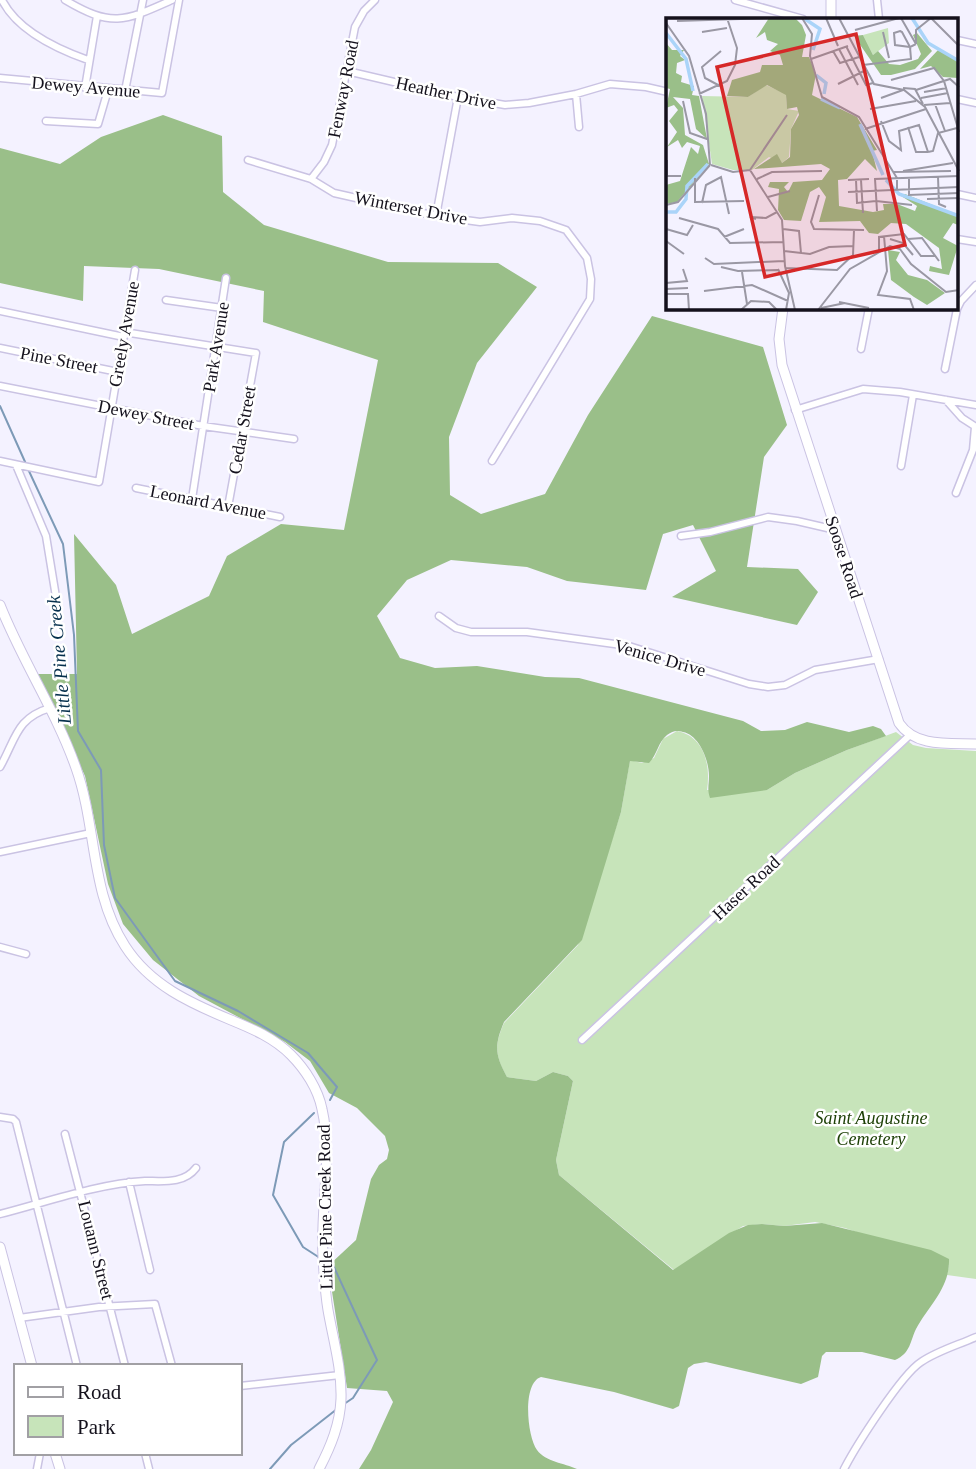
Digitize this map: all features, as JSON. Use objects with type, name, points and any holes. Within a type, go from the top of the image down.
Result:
[{"type":"street","points":[[2,0],[9,13],[25,27],[49,42],[88,60]]},
{"type":"street","points":[[65,0],[97,16],[118,20],[172,0]]},
{"type":"street","points":[[125,91],[143,0]]},
{"type":"street","name":"Dewey Avenue","points":[[0,78],[85,88],[162,93],[179,0]]},
{"type":"street","name":"Fenway Road","points":[[312,179],[332,145],[355,27],[364,11],[375,0]]},
{"type":"street","points":[[735,0],[799,18]]},
{"type":"street","points":[[831,0],[831,18]]},
{"type":"street","points":[[877,0],[879,18]]},
{"type":"street","points":[[85,88],[97,16]]},
{"type":"street","points":[[958,40],[976,44]]},
{"type":"street","name":"Heather Drive","points":[[347,71],[505,105],[576,94],[610,84],[666,92]]},
{"type":"street","points":[[46,121],[98,124],[108,90]]},
{"type":"street","points":[[576,94],[579,127]]},
{"type":"street","points":[[436,216],[458,97]]},
{"type":"street","points":[[958,99],[976,103]]},
{"type":"street","name":"Winterset Drive","points":[[248,160],[312,179],[334,193],[436,216],[480,222],[512,218],[540,221],[566,230],[587,258],[591,279],[590,299],[492,461]]},
{"type":"street","points":[[958,194],[976,198]]},
{"type":"street","points":[[958,239],[976,242]]},
{"type":"street","name":"Greely Avenue","points":[[20,465],[99,482],[135,270]]},
{"type":"street","name":"Park Avenue","points":[[192,499],[226,278]]},
{"type":"street","points":[[958,307],[976,285]]},
{"type":"street","points":[[166,300],[222,308]]},
{"type":"street","name":"Soose Road","points":[[783,310],[779,350],[795,410],[899,723],[911,735]]},
{"type":"street","points":[[861,349],[869,310]]},
{"type":"street","points":[[945,369],[957,310]]},
{"type":"street","points":[[0,311],[124,334],[215,347]]},
{"type":"street","name":"Cedar Street","points":[[215,347],[256,353],[228,507]]},
{"type":"street","name":"Pine Street","points":[[0,348],[118,372]]},
{"type":"street","name":"Dewey Street","points":[[0,386],[203,426],[294,439]]},
{"type":"street","points":[[795,410],[863,389],[976,405]]},
{"type":"street","points":[[901,466],[913,395]]},
{"type":"street","points":[[946,400],[962,418],[976,427],[973,450],[956,493]]},
{"type":"street","points":[[0,461],[20,465],[46,536],[57,603]]},
{"type":"street","name":"Leonard Avenue","points":[[136,488],[280,517]]},
{"type":"street","points":[[681,536],[710,532],[768,517],[835,530]]},
{"type":"street","name":"Little Pine Creek Road","points":[[0,605],[77,770],[104,901],[117,932],[136,960],[158,982],[181,998],[259,1032],[279,1045],[302,1067],[322,1106],[326,1133],[324,1270],[340,1375],[341,1400],[333,1440],[319,1469]]},
{"type":"street","name":"Venice Drive","points":[[439,616],[456,628],[471,632],[527,632],[629,646],[749,684],[768,687],[785,685],[823,667],[879,659]]},
{"type":"street","points":[[0,767],[23,722],[50,708]]},
{"type":"street","points":[[911,735],[926,741],[976,744]]},
{"type":"street","name":"Haser Road","points":[[582,1040],[911,735]]},
{"type":"street","points":[[0,852],[90,833]]},
{"type":"street","points":[[0,947],[26,954]]},
{"type":"street","points":[[0,1117],[16,1122],[77,1364]]},
{"type":"street","name":"Louann Street","points":[[65,1134],[124,1364]]},
{"type":"street","points":[[0,1214],[129,1182],[179,1180],[190,1176],[196,1168]]},
{"type":"street","points":[[129,1182],[150,1270]]},
{"type":"street","points":[[1,1253],[31,1364]]},
{"type":"street","points":[[19,1318],[155,1304],[171,1364]]},
{"type":"street","points":[[844,1469],[912,1369],[927,1359],[976,1337]]},
{"type":"street","points":[[242,1386],[340,1375]]},
{"type":"green space","points":[[163,115],[222,136],[223,192],[264,225],[388,262],[498,263],[537,287],[477,363],[449,437],[450,495],[481,514],[545,494],[588,415],[652,316],[763,347],[787,425],[764,457],[747,567],[798,569],[818,592],[797,625],[672,597],[716,571],[693,525],[663,534],[646,590],[567,581],[527,567],[451,560],[407,580],[377,616],[400,658],[435,668],[477,666],[545,677],[579,678],[743,721],[761,731],[785,730],[807,722],[849,732],[873,726],[881,729],[886,736],[795,773],[767,790],[710,798],[709,770],[705,756],[689,734],[676,731],[667,735],[649,763],[630,761],[621,812],[582,940],[504,1022],[497,1050],[507,1077],[536,1081],[553,1072],[568,1076],[573,1081],[556,1160],[559,1175],[673,1270],[729,1233],[748,1225],[762,1224],[784,1226],[822,1223],[931,1250],[949,1259],[946,1279],[938,1296],[916,1329],[907,1350],[895,1360],[862,1352],[826,1352],[822,1356],[818,1377],[801,1384],[706,1362],[694,1364],[688,1368],[679,1406],[673,1409],[614,1392],[541,1377],[535,1381],[529,1399],[529,1422],[534,1443],[545,1457],[577,1469],[359,1469],[371,1450],[393,1402],[387,1391],[347,1388],[328,1266],[356,1240],[371,1179],[379,1165],[387,1159],[389,1150],[385,1136],[357,1108],[329,1093],[310,1061],[285,1042],[199,996],[153,960],[123,924],[108,884],[85,776],[37,674],[77,674],[74,534],[116,585],[132,634],[209,596],[227,556],[281,524],[344,530],[378,360],[263,322],[264,291],[159,269],[84,266],[83,301],[0,283],[0,148],[60,164],[101,137]]},
{"type":"green space","name":"Saint Augustine Cemetery","points":[[677,731],[694,739],[704,753],[708,771],[707,790],[767,790],[795,773],[896,732],[913,745],[976,751],[976,1279],[947,1275],[949,1265],[845,1228],[815,1222],[784,1226],[743,1226],[674,1270],[559,1175],[556,1160],[573,1081],[568,1076],[553,1072],[536,1081],[507,1077],[498,1056],[499,1038],[504,1023],[578,945],[621,812],[630,760],[642,763],[654,758],[663,739]]},
{"type":"waterway","name":"Little Pine Creek","points":[[0,406],[26,464]]},
{"type":"waterway","name":"Little Pine Creek","points":[[28,469],[63,544],[74,635],[78,731],[101,770],[104,845],[115,898],[175,981],[238,1011],[308,1053],[337,1087],[330,1100]]},
{"type":"waterway","name":"Little Pine Creek","points":[[314,1113],[284,1142],[273,1195],[303,1247],[320,1258]]},
{"type":"waterway","name":"Little Pine Creek","points":[[328,1262],[333,1265],[377,1360],[353,1398],[344,1404]]},
{"type":"waterway","name":"Little Pine Creek","points":[[270,1469],[291,1445],[337,1409]]}]
